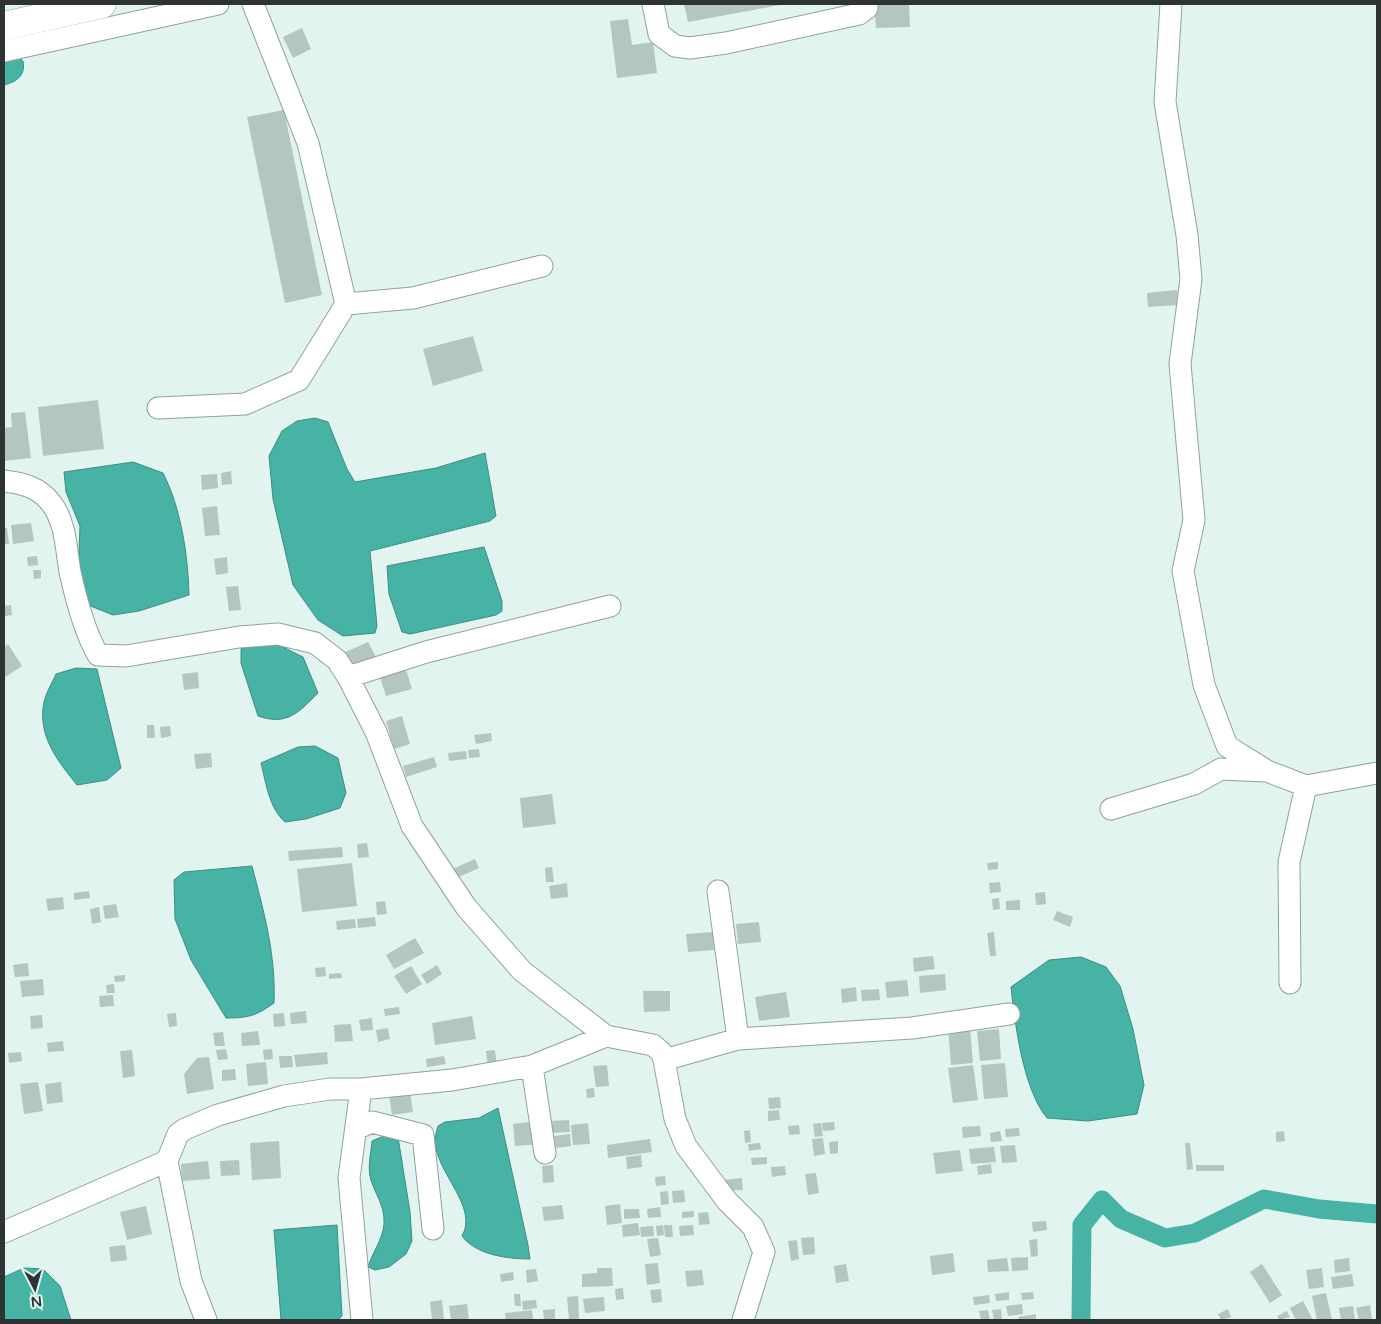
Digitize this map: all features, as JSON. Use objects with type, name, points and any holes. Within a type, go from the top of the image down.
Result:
[{"type":"highway","points":[[4,26],[102,4]]},
{"type":"street","points":[[4,51],[218,4]]},
{"type":"street","points":[[158,408],[245,404],[298,380],[346,304],[308,143],[287,85],[253,4]]},
{"type":"street","points":[[654,4],[659,34],[675,46],[690,48],[726,43],[859,14],[867,8],[867,4]]},
{"type":"street","points":[[1171,4],[1165,102],[1187,235],[1191,280],[1180,364],[1194,520],[1183,571],[1204,685],[1227,746],[1268,771],[1306,786],[1377,772]]},
{"type":"street","points":[[346,304],[413,298],[542,266]]},
{"type":"street","points":[[4,481],[26,484],[50,502],[62,524],[71,574],[90,642],[98,655],[126,656],[239,637],[278,634],[315,643],[337,660],[348,677],[376,732],[412,826],[466,907],[522,971],[606,1036],[652,1046],[661,1052],[675,1119],[686,1146],[727,1201],[753,1227],[764,1252],[743,1320]]},
{"type":"street","points":[[348,677],[426,652],[610,606]]},
{"type":"street","points":[[1111,809],[1194,784],[1221,769],[1268,771]]},
{"type":"street","points":[[1290,983],[1289,862],[1306,786]]},
{"type":"street","points":[[718,891],[738,1038]]},
{"type":"street","points":[[664,1060],[738,1038],[912,1028],[1009,1014]]},
{"type":"street","points":[[206,1320],[191,1280],[167,1161],[178,1134],[185,1129],[218,1115],[284,1096],[330,1089],[360,1089],[452,1080],[532,1066],[606,1036]]},
{"type":"street","points":[[532,1066],[545,1153]]},
{"type":"street","points":[[360,1089],[349,1178],[362,1320]]},
{"type":"street","points":[[356,1129],[372,1122],[423,1135],[433,1229]]},
{"type":"street","points":[[4,1232],[167,1161]]},
{"type":"shaded area","points":[[19,58],[23,61],[23,71],[19,78],[4,85],[4,60]]},
{"type":"shaded area","points":[[315,418],[328,422],[347,469],[355,482],[436,468],[485,453],[496,516],[490,521],[370,551],[377,626],[375,633],[343,636],[318,620],[293,585],[273,499],[269,456],[282,431],[297,421]]},
{"type":"shaded area","points":[[133,462],[163,473],[175,501],[187,564],[189,595],[139,611],[113,615],[83,603],[78,576],[80,526],[66,492],[64,472]]},
{"type":"shaded area","points":[[484,547],[502,601],[502,611],[496,615],[410,634],[402,632],[389,594],[387,566]]},
{"type":"shaded area","points":[[255,642],[275,643],[303,657],[318,693],[291,716],[268,719],[258,716],[241,663],[241,649]]},
{"type":"shaded area","points":[[76,668],[97,669],[121,768],[107,780],[77,785],[56,757],[46,737],[43,714],[44,702],[56,674]]},
{"type":"shaded area","points":[[315,746],[338,758],[346,793],[340,808],[306,819],[285,822],[275,810],[261,763],[298,747]]},
{"type":"shaded area","points":[[252,866],[265,917],[271,951],[274,1003],[252,1015],[226,1018],[191,960],[175,919],[174,880],[184,872]]},
{"type":"shaded area","points":[[1081,957],[1106,967],[1120,986],[1133,1029],[1144,1085],[1137,1114],[1088,1121],[1047,1118],[1039,1106],[1026,1074],[1021,1056],[1011,987],[1049,960]]},
{"type":"shaded area","points":[[498,1108],[530,1259],[503,1257],[484,1252],[475,1248],[462,1236],[466,1225],[465,1213],[437,1153],[435,1141],[438,1126],[445,1122],[479,1118]]},
{"type":"shaded area","points":[[386,1135],[398,1137],[410,1212],[412,1241],[406,1254],[389,1267],[375,1270],[368,1267],[382,1235],[384,1218],[382,1206],[371,1180],[369,1170],[372,1141]]},
{"type":"shaded area","points":[[337,1225],[342,1316],[338,1320],[281,1320],[274,1230]]},
{"type":"shaded area","points":[[24,1268],[43,1269],[60,1286],[71,1320],[4,1320],[4,1277]]},
{"type":"building","points":[[684,4],[780,4],[780,5],[688,22]]},
{"type":"building","points":[[874,4],[909,4],[910,27],[876,28]]},
{"type":"building","points":[[628,19],[632,45],[653,42],[657,73],[617,78],[610,21]]},
{"type":"building","points":[[302,28],[311,49],[293,58],[283,37]]},
{"type":"building","points":[[284,110],[322,295],[285,303],[247,117]]},
{"type":"building","points":[[1177,290],[1178,305],[1148,307],[1147,293]]},
{"type":"building","points":[[473,336],[483,371],[433,386],[423,349]]},
{"type":"building","points":[[98,400],[104,449],[43,456],[38,407]]},
{"type":"building","points":[[25,412],[31,458],[4,461],[4,428],[12,427],[11,413]]},
{"type":"building","points":[[231,471],[232,484],[222,485],[221,473]]},
{"type":"building","points":[[217,474],[218,488],[202,490],[201,475]]},
{"type":"building","points":[[217,506],[220,535],[205,536],[202,508]]},
{"type":"building","points":[[31,523],[34,541],[13,544],[11,525]]},
{"type":"building","points":[[4,528],[7,528],[9,544],[4,544]]},
{"type":"building","points":[[37,556],[38,565],[28,566],[27,557]]},
{"type":"building","points":[[227,557],[228,573],[216,575],[214,559]]},
{"type":"building","points":[[33,570],[41,570],[41,578],[34,579]]},
{"type":"building","points":[[238,586],[241,610],[229,611],[226,587]]},
{"type":"building","points":[[11,605],[12,615],[5,616],[4,606]]},
{"type":"building","points":[[368,642],[377,659],[349,672],[341,654]]},
{"type":"building","points":[[8,644],[22,666],[4,678],[4,647]]},
{"type":"building","points":[[405,666],[412,689],[386,696],[379,674]]},
{"type":"building","points":[[198,672],[199,688],[184,690],[182,674]]},
{"type":"building","points":[[402,716],[410,744],[394,749],[386,721]]},
{"type":"building","points":[[147,725],[154,725],[155,738],[147,738]]},
{"type":"building","points":[[170,726],[171,736],[161,738],[160,727]]},
{"type":"building","points":[[491,733],[492,741],[476,744],[474,735]]},
{"type":"building","points":[[479,749],[480,757],[469,758],[468,750]]},
{"type":"building","points":[[466,751],[467,759],[449,761],[448,753]]},
{"type":"building","points":[[211,753],[212,767],[196,769],[194,754]]},
{"type":"building","points":[[434,757],[437,767],[406,777],[403,766]]},
{"type":"building","points":[[552,794],[556,824],[523,828],[520,798]]},
{"type":"building","points":[[367,843],[369,857],[358,858],[357,844]]},
{"type":"building","points":[[342,847],[343,857],[289,861],[288,851]]},
{"type":"building","points":[[475,859],[479,868],[450,881],[446,872]]},
{"type":"building","points":[[998,862],[998,869],[988,870],[987,863]]},
{"type":"building","points":[[352,863],[357,906],[302,912],[297,869]]},
{"type":"building","points":[[552,867],[554,882],[546,882],[545,868]]},
{"type":"building","points":[[1000,882],[1001,892],[990,893],[989,883]]},
{"type":"building","points":[[567,883],[568,897],[551,899],[549,886]]},
{"type":"building","points":[[89,891],[90,898],[74,900],[74,893]]},
{"type":"building","points":[[1045,892],[1046,904],[1036,905],[1035,893]]},
{"type":"building","points":[[63,897],[64,909],[48,911],[46,899]]},
{"type":"building","points":[[999,898],[1000,909],[993,910],[992,899]]},
{"type":"building","points":[[1020,900],[1020,910],[1006,910],[1006,901]]},
{"type":"building","points":[[385,901],[387,914],[377,915],[376,902]]},
{"type":"building","points":[[116,904],[119,917],[105,919],[103,906]]},
{"type":"building","points":[[99,907],[101,922],[92,924],[90,909]]},
{"type":"building","points":[[1057,911],[1073,917],[1070,927],[1053,920]]},
{"type":"building","points":[[375,917],[376,926],[358,928],[357,919]]},
{"type":"building","points":[[355,919],[356,928],[337,930],[336,921]]},
{"type":"building","points":[[759,922],[761,942],[738,944],[736,924]]},
{"type":"building","points":[[713,932],[714,950],[688,952],[686,934]]},
{"type":"building","points":[[994,932],[996,956],[990,956],[987,933]]},
{"type":"building","points":[[415,938],[424,953],[394,969],[386,955]]},
{"type":"building","points":[[933,956],[935,969],[914,972],[913,958]]},
{"type":"building","points":[[28,963],[29,976],[15,977],[13,965]]},
{"type":"building","points":[[437,965],[442,974],[427,984],[421,975]]},
{"type":"building","points":[[411,966],[422,984],[406,994],[394,976]]},
{"type":"building","points":[[325,967],[326,976],[316,977],[315,968]]},
{"type":"building","points":[[341,973],[342,978],[329,979],[329,974]]},
{"type":"building","points":[[945,974],[946,990],[920,993],[919,976]]},
{"type":"building","points":[[125,975],[125,981],[115,982],[114,976]]},
{"type":"building","points":[[43,979],[44,995],[22,997],[20,981]]},
{"type":"building","points":[[907,980],[909,996],[887,998],[885,982]]},
{"type":"building","points":[[114,984],[115,993],[107,993],[106,985]]},
{"type":"building","points":[[856,987],[857,1001],[842,1003],[841,989]]},
{"type":"building","points":[[879,989],[880,1000],[862,1001],[861,990]]},
{"type":"building","points":[[643,991],[670,991],[670,1011],[644,1012]]},
{"type":"building","points":[[786,992],[790,1017],[759,1021],[755,997]]},
{"type":"building","points":[[113,995],[114,1006],[100,1007],[99,996]]},
{"type":"building","points":[[399,1007],[400,1014],[385,1016],[384,1009]]},
{"type":"building","points":[[306,1011],[307,1023],[291,1024],[290,1013]]},
{"type":"building","points":[[176,1013],[177,1026],[169,1027],[167,1014]]},
{"type":"building","points":[[284,1013],[285,1026],[274,1027],[273,1014]]},
{"type":"building","points":[[42,1015],[43,1028],[31,1029],[30,1016]]},
{"type":"building","points":[[472,1016],[476,1039],[435,1045],[432,1023]]},
{"type":"building","points":[[372,1018],[373,1030],[361,1031],[359,1020]]},
{"type":"building","points":[[351,1024],[353,1041],[335,1042],[334,1025]]},
{"type":"building","points":[[970,1027],[973,1063],[951,1065],[948,1029]]},
{"type":"building","points":[[388,1028],[390,1039],[378,1042],[376,1030]]},
{"type":"building","points":[[999,1029],[1001,1059],[980,1061],[977,1031]]},
{"type":"building","points":[[258,1031],[260,1045],[242,1046],[241,1033]]},
{"type":"building","points":[[223,1032],[225,1046],[215,1046],[213,1033]]},
{"type":"building","points":[[63,1041],[64,1051],[48,1052],[47,1043]]},
{"type":"building","points":[[226,1049],[228,1059],[218,1060],[216,1050]]},
{"type":"building","points":[[272,1049],[273,1059],[264,1060],[263,1050]]},
{"type":"building","points":[[132,1050],[135,1076],[123,1078],[120,1051]]},
{"type":"building","points":[[495,1050],[497,1067],[488,1068],[486,1051]]},
{"type":"building","points":[[21,1052],[22,1061],[9,1063],[8,1053]]},
{"type":"building","points":[[327,1052],[328,1064],[296,1067],[294,1055]]},
{"type":"building","points":[[279,1056],[292,1056],[293,1067],[280,1068]]},
{"type":"building","points":[[444,1056],[446,1064],[427,1067],[426,1059]]},
{"type":"building","points":[[209,1057],[214,1089],[187,1094],[184,1074],[197,1058]]},
{"type":"building","points":[[266,1062],[268,1084],[248,1086],[246,1064]]},
{"type":"building","points":[[1005,1063],[1008,1097],[984,1099],[981,1065]]},
{"type":"building","points":[[607,1065],[609,1086],[596,1087],[593,1066]]},
{"type":"building","points":[[973,1065],[978,1100],[953,1103],[948,1068]]},
{"type":"building","points":[[235,1069],[236,1080],[222,1081],[222,1070]]},
{"type":"building","points":[[38,1082],[43,1111],[24,1114],[20,1084]]},
{"type":"building","points":[[61,1082],[63,1102],[47,1104],[45,1084]]},
{"type":"building","points":[[594,1088],[595,1097],[587,1098],[586,1089]]},
{"type":"building","points":[[410,1091],[413,1112],[392,1115],[389,1095]]},
{"type":"building","points":[[780,1097],[781,1108],[769,1109],[768,1098]]},
{"type":"building","points":[[779,1110],[780,1120],[768,1121],[768,1111]]},
{"type":"building","points":[[569,1120],[570,1132],[551,1133],[550,1121]]},
{"type":"building","points":[[537,1121],[540,1144],[515,1146],[513,1124]]},
{"type":"building","points":[[834,1122],[835,1130],[823,1131],[822,1123]]},
{"type":"building","points":[[588,1123],[590,1144],[573,1145],[571,1125]]},
{"type":"building","points":[[821,1123],[823,1136],[815,1137],[813,1124]]},
{"type":"building","points":[[799,1125],[800,1134],[789,1135],[788,1126]]},
{"type":"building","points":[[980,1126],[981,1136],[963,1138],[962,1127]]},
{"type":"building","points":[[1019,1128],[1020,1136],[1006,1137],[1005,1129]]},
{"type":"building","points":[[750,1130],[751,1142],[745,1143],[744,1131]]},
{"type":"building","points":[[1000,1131],[1002,1141],[991,1142],[990,1133]]},
{"type":"building","points":[[1284,1131],[1285,1141],[1276,1142],[1276,1132]]},
{"type":"building","points":[[570,1134],[571,1146],[556,1148],[554,1136]]},
{"type":"building","points":[[823,1138],[825,1154],[814,1156],[812,1139]]},
{"type":"building","points":[[650,1139],[652,1152],[608,1158],[607,1145]]},
{"type":"building","points":[[279,1141],[281,1178],[252,1180],[250,1143]]},
{"type":"building","points":[[838,1141],[838,1153],[830,1154],[829,1142]]},
{"type":"building","points":[[760,1143],[761,1149],[749,1151],[748,1144]]},
{"type":"building","points":[[1185,1143],[1190,1143],[1193,1169],[1187,1170]]},
{"type":"building","points":[[1015,1145],[1017,1162],[1002,1163],[1000,1146]]},
{"type":"building","points":[[994,1147],[996,1162],[971,1164],[969,1149]]},
{"type":"building","points":[[960,1150],[963,1171],[936,1174],[933,1153]]},
{"type":"building","points":[[641,1155],[642,1167],[627,1169],[626,1157]]},
{"type":"building","points":[[767,1157],[767,1164],[752,1165],[751,1158]]},
{"type":"building","points":[[239,1160],[240,1175],[221,1176],[220,1161]]},
{"type":"building","points":[[208,1161],[210,1179],[182,1181],[181,1164]]},
{"type":"building","points":[[991,1164],[992,1173],[978,1175],[977,1166]]},
{"type":"building","points":[[553,1165],[554,1182],[543,1183],[542,1166]]},
{"type":"building","points":[[1196,1165],[1224,1165],[1224,1171],[1196,1171]]},
{"type":"building","points":[[785,1166],[786,1175],[772,1177],[771,1167]]},
{"type":"building","points":[[816,1173],[819,1193],[808,1195],[805,1174]]},
{"type":"building","points":[[665,1176],[666,1185],[656,1186],[655,1177]]},
{"type":"building","points":[[742,1178],[743,1190],[724,1191],[723,1180]]},
{"type":"building","points":[[684,1190],[685,1202],[673,1203],[672,1191]]},
{"type":"building","points":[[668,1191],[669,1204],[661,1205],[660,1192]]},
{"type":"building","points":[[620,1204],[622,1223],[607,1225],[605,1206]]},
{"type":"building","points":[[562,1205],[564,1219],[544,1221],[542,1207]]},
{"type":"building","points":[[146,1206],[152,1234],[127,1240],[120,1212]]},
{"type":"building","points":[[660,1207],[661,1217],[648,1218],[647,1209]]},
{"type":"building","points":[[624,1209],[639,1209],[640,1218],[624,1219]]},
{"type":"building","points":[[694,1211],[694,1217],[682,1218],[682,1212]]},
{"type":"building","points":[[708,1212],[710,1224],[699,1225],[698,1213]]},
{"type":"building","points":[[1046,1221],[1047,1230],[1033,1232],[1032,1222]]},
{"type":"building","points":[[638,1223],[640,1235],[623,1237],[622,1225]]},
{"type":"building","points":[[663,1225],[664,1235],[657,1236],[656,1226]]},
{"type":"building","points":[[664,1225],[672,1225],[673,1237],[665,1237]]},
{"type":"building","points":[[693,1225],[694,1235],[680,1236],[679,1226]]},
{"type":"building","points":[[653,1226],[654,1236],[641,1237],[640,1227]]},
{"type":"building","points":[[814,1237],[815,1254],[803,1255],[801,1238]]},
{"type":"building","points":[[658,1238],[661,1255],[650,1257],[647,1239]]},
{"type":"building","points":[[1037,1239],[1038,1256],[1031,1257],[1029,1240]]},
{"type":"building","points":[[797,1240],[799,1259],[791,1261],[788,1241]]},
{"type":"building","points":[[125,1245],[127,1260],[111,1262],[109,1247]]},
{"type":"building","points":[[953,1253],[955,1272],[932,1275],[930,1256]]},
{"type":"building","points":[[1028,1257],[1028,1270],[1012,1271],[1011,1258]]},
{"type":"building","points":[[1007,1258],[1009,1271],[988,1272],[987,1260]]},
{"type":"building","points":[[1349,1258],[1350,1271],[1335,1273],[1334,1260]]},
{"type":"building","points":[[658,1263],[660,1283],[647,1285],[645,1264]]},
{"type":"building","points":[[846,1264],[849,1281],[836,1283],[834,1266]]},
{"type":"building","points":[[1262,1264],[1282,1295],[1270,1303],[1250,1272]]},
{"type":"building","points":[[597,1268],[612,1268],[613,1286],[582,1287],[582,1274],[597,1273]]},
{"type":"building","points":[[1322,1268],[1324,1287],[1309,1289],[1306,1270]]},
{"type":"building","points":[[536,1269],[538,1281],[527,1283],[526,1270]]},
{"type":"building","points":[[702,1270],[704,1285],[687,1287],[685,1271]]},
{"type":"building","points":[[513,1272],[514,1280],[501,1282],[500,1274]]},
{"type":"building","points":[[1352,1274],[1354,1286],[1333,1289],[1331,1277]]},
{"type":"building","points":[[623,1288],[624,1299],[616,1300],[615,1289]]},
{"type":"building","points":[[661,1289],[662,1302],[652,1303],[650,1290]]},
{"type":"building","points":[[1009,1292],[1009,1300],[996,1301],[995,1294]]},
{"type":"building","points":[[1033,1292],[1034,1299],[1022,1300],[1021,1293]]},
{"type":"building","points":[[1326,1293],[1332,1320],[1317,1320],[1312,1296]]},
{"type":"building","points":[[514,1294],[520,1294],[521,1306],[515,1306]]},
{"type":"building","points":[[989,1295],[990,1303],[974,1305],[973,1297]]},
{"type":"building","points":[[578,1296],[579,1319],[569,1320],[567,1297]]},
{"type":"building","points":[[604,1297],[605,1311],[585,1313],[583,1299]]},
{"type":"building","points":[[442,1300],[444,1320],[432,1320],[430,1302]]},
{"type":"building","points":[[536,1300],[537,1308],[523,1310],[522,1301]]},
{"type":"building","points":[[1303,1301],[1313,1320],[1296,1320],[1290,1308]]},
{"type":"building","points":[[467,1304],[469,1320],[451,1320],[449,1306]]},
{"type":"building","points":[[1022,1304],[1023,1314],[1008,1316],[1006,1306]]},
{"type":"building","points":[[1370,1305],[1372,1320],[1359,1320],[1356,1308]]},
{"type":"building","points":[[1353,1306],[1355,1320],[1341,1320],[1339,1308]]},
{"type":"building","points":[[555,1309],[555,1320],[544,1320],[543,1310]]},
{"type":"building","points":[[1001,1309],[1002,1320],[994,1320],[992,1310]]},
{"type":"building","points":[[1228,1309],[1231,1317],[1221,1320],[1218,1314]]},
{"type":"building","points":[[532,1310],[533,1320],[506,1320],[505,1313]]},
{"type":"building","points":[[988,1310],[990,1320],[981,1320],[979,1311]]},
{"type":"building","points":[[1287,1311],[1290,1317],[1279,1320],[1277,1316]]},
{"type":"building","points":[[1036,1314],[1036,1320],[1019,1320],[1018,1317]]},
{"type":"waterway","points":[[1081,1320],[1082,1225],[1102,1200],[1121,1219],[1165,1238],[1195,1233],[1264,1199],[1319,1209],[1377,1214]]}]
